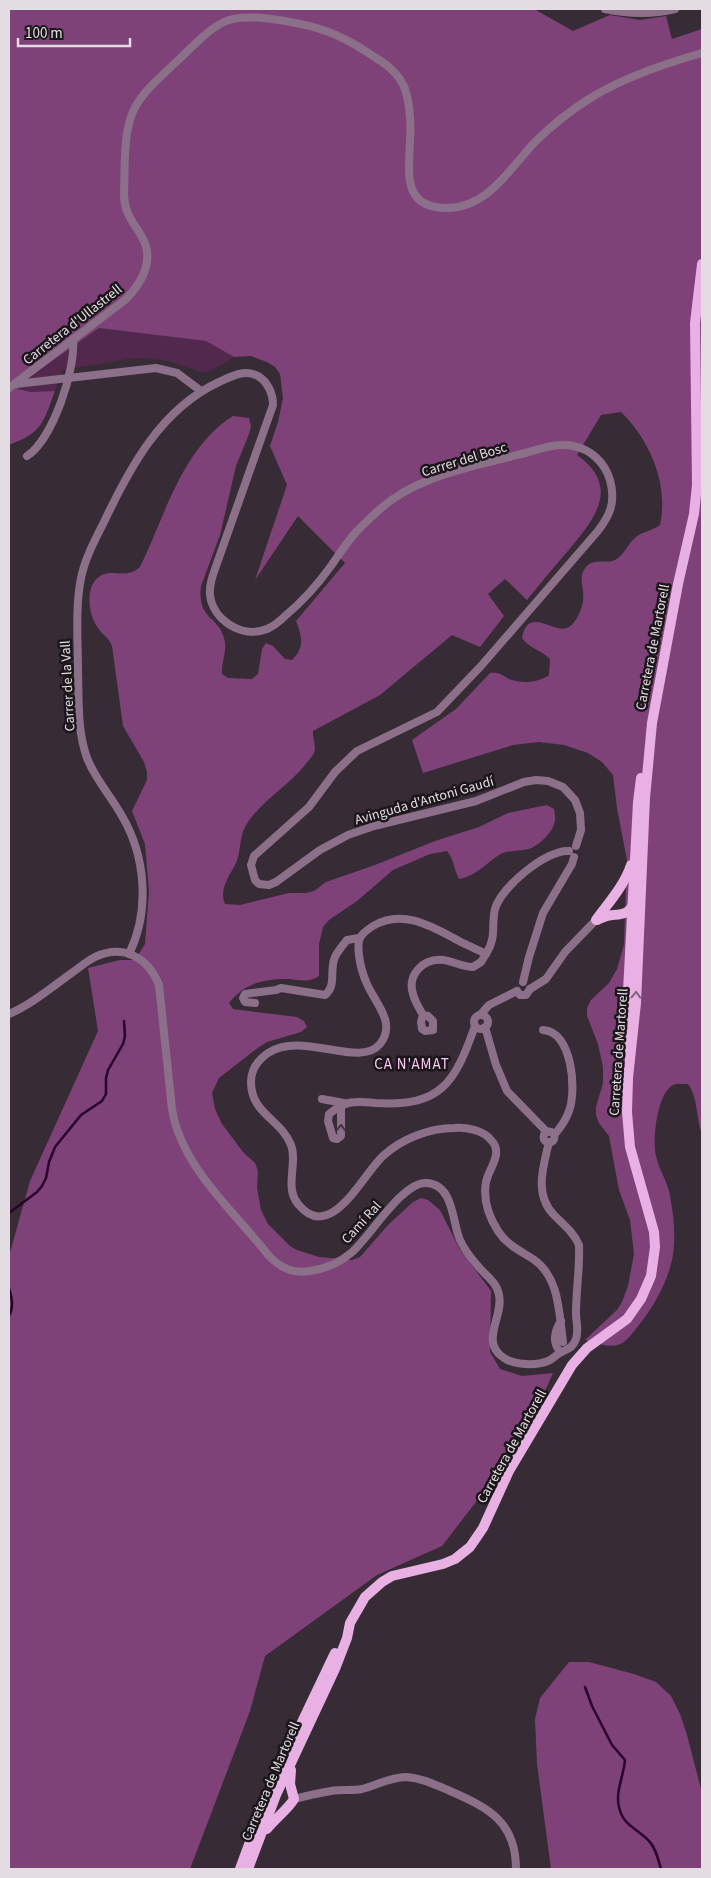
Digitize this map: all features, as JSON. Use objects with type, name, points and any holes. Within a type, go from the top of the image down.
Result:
[{"type":"main road","name":"Carretera de Martorell","points":[[248,1869],[276,1795],[335,1669],[347,1638],[350,1623],[365,1597],[392,1576],[455,1560],[470,1546],[483,1528],[509,1472],[572,1365],[587,1348],[627,1319],[641,1299],[651,1276],[655,1248],[654,1232],[630,1147],[627,1112],[628,1078],[635,1021],[646,798],[652,724],[678,584],[694,514],[698,485],[695,323],[702,264]]},
{"type":"main road","points":[[628,1078],[625,1052],[638,802],[646,742],[652,724]]},
{"type":"main road","points":[[596,920],[626,880],[635,853]]},
{"type":"main road","points":[[596,920],[628,912],[633,905],[642,882]]},
{"type":"main road","points":[[612,898],[624,895],[629,898],[640,928]]},
{"type":"main road","points":[[612,898],[610,908],[626,924],[629,951]]},
{"type":"main road","points":[[240,1869],[277,1774],[350,1623]]},
{"type":"main road","points":[[260,1838],[291,1799],[291,1761]]},
{"type":"main road","points":[[277,1774],[277,1803],[280,1806],[291,1799]]},
{"type":"main road","points":[[249,1844],[270,1800],[283,1790],[291,1799]]},
{"type":"street","points":[[605,9],[635,14],[648,14],[675,9]]},
{"type":"street","name":"Carretera d'Ullastrell","points":[[12,386],[74,339],[134,290],[140,282],[146,267],[144,240],[130,220],[124,204],[128,130],[132,114],[139,101],[153,84],[213,28],[226,21],[250,17],[291,22],[323,30],[342,37],[392,70],[403,86],[408,103],[410,137],[408,173],[411,190],[421,201],[438,208],[457,207],[475,202],[500,181],[536,141],[568,113],[592,97],[611,87],[682,59],[702,54]]},
{"type":"street","name":"Carretera d'Ullastrell","points":[[682,59],[702,60]]},
{"type":"street","points":[[27,456],[44,440],[69,378],[74,339]]},
{"type":"street","points":[[12,386],[148,368],[177,373],[201,391]]},
{"type":"street","name":"Carrer del Bosc","points":[[201,391],[231,376],[247,373],[264,381],[273,401],[266,426],[215,569],[210,590],[213,607],[221,618],[233,627],[243,631],[267,629],[277,623],[305,597],[332,566],[354,533],[375,514],[393,499],[440,476],[548,447],[563,445],[584,449],[598,459],[606,469],[612,489],[612,503],[608,518],[481,666],[437,712],[357,751],[335,772],[309,807],[258,851],[252,860],[253,875],[259,884],[269,885]]},
{"type":"street","name":"Carrer de la Vall","points":[[130,954],[140,927],[142,874],[135,846],[123,817],[94,773],[83,742],[80,729],[78,602],[84,564],[133,465],[156,432],[182,405],[201,391]]},
{"type":"street","name":"Avinguda d'Antoni Gaudí","points":[[269,885],[320,850],[348,835],[374,826],[476,801],[524,782],[536,780],[548,781],[563,787],[575,800],[580,812],[581,830],[576,846],[572,847],[571,854]]},
{"type":"street","points":[[423,1015],[414,999],[411,986],[413,976],[420,967],[429,961],[438,960],[473,967],[481,962],[492,945],[495,910],[502,894],[515,881],[556,852],[571,854],[572,864],[543,913],[523,982],[518,985],[517,991]]},
{"type":"street","points":[[255,1003],[245,1002],[243,998],[245,994],[281,988],[325,995],[330,991],[334,958],[347,940],[359,938],[378,923],[410,919],[428,924],[486,954]]},
{"type":"street","points":[[517,991],[519,994],[524,995],[529,992],[530,988],[546,979],[566,952],[596,920]]},
{"type":"street","points":[[359,938],[362,970],[387,1024],[387,1030],[380,1044],[366,1053],[309,1045],[289,1045],[269,1053],[259,1061],[252,1073],[251,1090],[257,1106],[282,1131],[292,1147],[292,1192],[294,1198],[302,1208],[312,1215],[331,1214],[342,1207],[378,1160],[392,1148],[405,1141],[418,1135],[444,1128],[468,1129],[485,1134],[494,1142],[497,1152],[486,1183],[486,1196],[491,1219],[500,1234],[511,1246],[533,1259],[544,1270],[552,1283],[561,1321],[555,1335],[560,1348],[572,1339],[576,1322],[579,1245],[575,1237],[547,1207],[542,1191],[542,1180],[549,1142],[544,1138],[566,1120],[570,1110],[573,1090],[568,1054],[554,1032],[543,1030]]},
{"type":"street","points":[[9,1014],[40,996],[92,958],[113,952],[130,954]]},
{"type":"street","name":"Camí Ral","points":[[130,954],[141,960],[152,970],[159,985],[172,1110],[177,1129],[200,1173],[278,1265],[295,1272],[314,1270],[338,1262],[366,1239],[403,1194],[411,1188],[425,1183],[438,1186],[450,1204],[461,1242],[476,1265],[498,1288],[501,1301],[492,1339],[498,1353],[508,1360],[533,1364],[548,1362],[560,1348]]},
{"type":"street","points":[[523,982],[528,984],[530,988]]},
{"type":"street","points":[[322,1099],[343,1104],[394,1103],[431,1096],[450,1081],[463,1061],[475,1026],[474,1018],[481,1014],[489,1005],[517,991]]},
{"type":"street","points":[[481,1014],[488,1020],[485,1028],[496,1065],[507,1091],[551,1133]]},
{"type":"street","points":[[475,1026],[480,1029],[485,1028]]},
{"type":"street","points":[[291,1799],[333,1790],[360,1789],[396,1778],[421,1780],[474,1802],[500,1820],[512,1840],[516,1869]]},
{"type":"shaded area","points":[[9,9],[534,9],[573,31],[610,15],[640,20],[666,16],[672,39],[702,29],[702,1134],[691,1089],[688,1084],[673,1085],[663,1097],[655,1129],[656,1156],[669,1191],[673,1214],[674,1245],[671,1265],[664,1285],[654,1304],[624,1342],[612,1346],[585,1340],[617,1310],[622,1302],[628,1286],[634,1254],[630,1220],[619,1190],[609,1136],[599,1123],[596,1115],[596,1107],[603,1083],[603,1067],[598,1044],[587,1016],[587,1008],[591,1000],[609,983],[617,969],[624,945],[627,860],[613,775],[602,762],[588,753],[564,745],[539,742],[513,745],[423,773],[412,740],[456,709],[490,673],[498,673],[514,681],[524,682],[540,680],[549,675],[550,659],[522,638],[525,628],[530,623],[536,622],[563,629],[572,625],[578,616],[582,604],[582,575],[586,567],[596,562],[615,560],[636,537],[660,525],[662,494],[655,464],[641,436],[621,412],[601,415],[577,455],[591,467],[598,479],[601,491],[599,504],[594,516],[567,552],[527,600],[505,579],[488,594],[504,616],[480,647],[452,635],[380,695],[313,731],[315,747],[312,756],[298,773],[254,814],[245,827],[241,838],[239,855],[224,889],[223,899],[225,904],[240,905],[289,893],[306,893],[314,891],[326,882],[435,841],[479,827],[508,813],[547,805],[554,809],[555,822],[553,828],[540,842],[529,849],[503,853],[465,877],[459,879],[447,851],[430,854],[393,870],[357,901],[329,920],[323,927],[319,944],[319,976],[308,980],[280,979],[264,981],[241,991],[229,1003],[233,1009],[297,1017],[304,1021],[307,1027],[301,1032],[267,1042],[259,1047],[219,1078],[212,1093],[215,1109],[222,1124],[243,1152],[255,1163],[258,1171],[257,1188],[261,1210],[268,1224],[290,1246],[319,1257],[352,1260],[360,1257],[389,1224],[413,1202],[421,1198],[428,1200],[440,1210],[459,1248],[491,1291],[490,1352],[500,1369],[522,1376],[553,1373],[546,1389],[489,1485],[442,1546],[377,1575],[265,1656],[250,1711],[190,1869],[9,1869],[9,1256],[30,1181],[98,1031],[88,968],[120,960],[135,960],[145,944],[149,891],[145,844],[132,811],[147,780],[147,772],[144,762],[123,726],[112,646],[98,628],[91,613],[90,595],[95,580],[102,575],[129,573],[140,567],[167,505],[188,464],[200,446],[215,430],[233,416],[249,418],[251,426],[236,466],[220,535],[201,586],[202,605],[221,631],[225,642],[222,674],[228,678],[252,679],[258,674],[262,649],[266,643],[273,646],[285,659],[292,660],[301,646],[300,632],[296,621],[345,563],[298,516],[255,580],[287,485],[270,446],[283,398],[280,374],[275,367],[267,362],[251,356],[234,357],[206,341],[99,328],[18,385],[18,389],[31,392],[55,391],[44,419],[35,431],[29,436],[9,445]]},
{"type":"shaded area","points":[[99,328],[207,341],[234,357],[210,371],[201,372],[169,361],[134,358],[62,370],[55,391],[31,392],[18,389],[17,385]]},
{"type":"shaded area","points":[[569,1662],[589,1662],[634,1674],[656,1682],[671,1696],[687,1735],[702,1793],[702,1869],[551,1869],[537,1764],[535,1719],[540,1698]]},
{"type":"waterway","points":[[9,1213],[42,1186],[55,1147],[81,1115],[102,1101],[106,1094],[108,1070],[123,1044],[125,1036],[124,1021]]},
{"type":"waterway","points":[[9,1288],[12,1302],[9,1316]]},
{"type":"waterway","points":[[585,1687],[592,1706],[612,1745],[625,1760],[618,1795],[621,1813],[627,1823],[651,1844],[661,1869]]},
{"type":"district","name":"CA N'AMAT","points":[[412,1064]]}]
